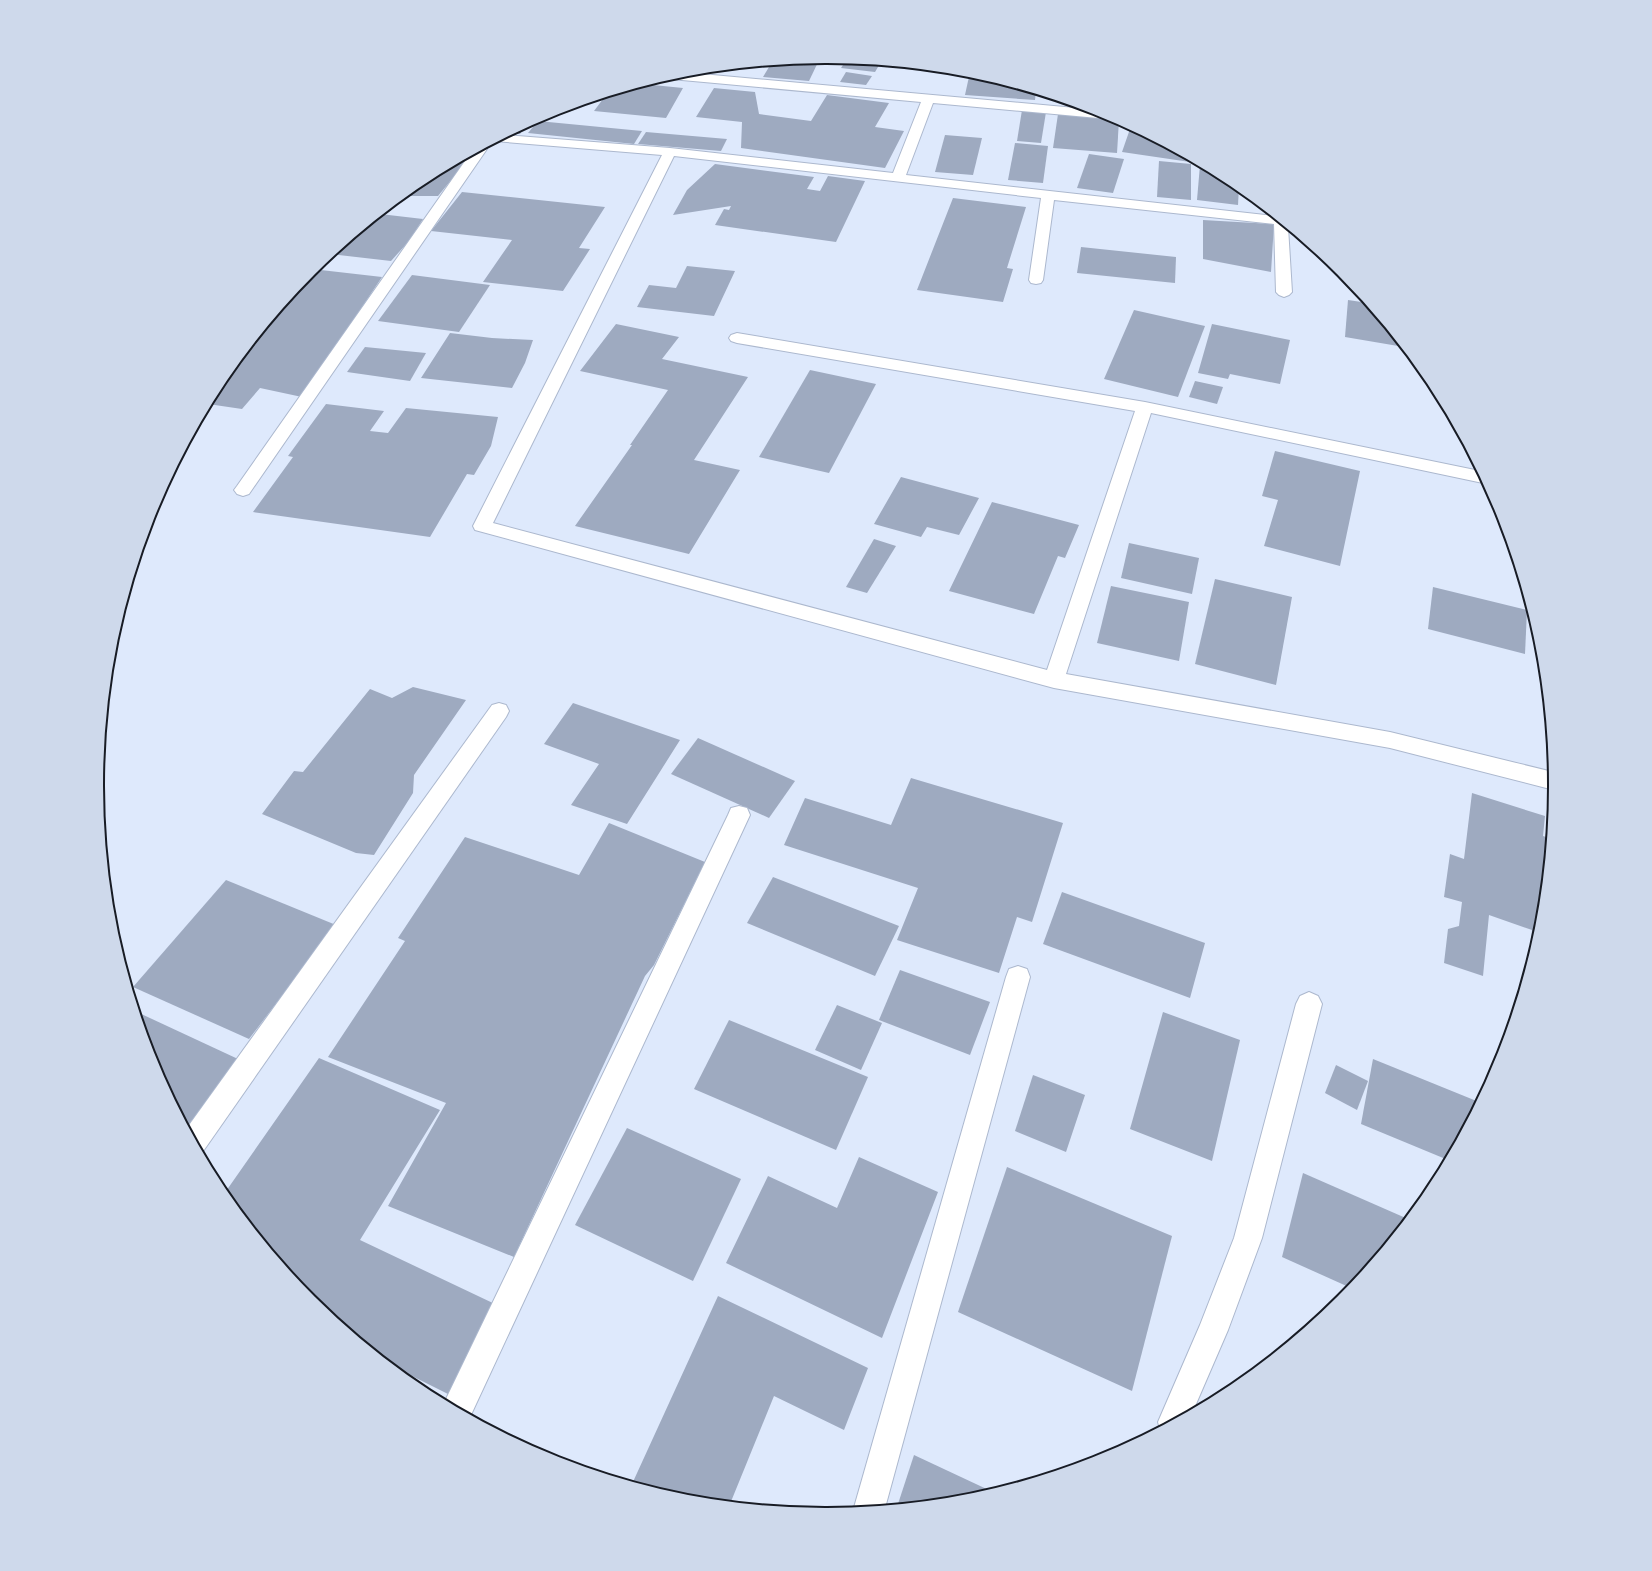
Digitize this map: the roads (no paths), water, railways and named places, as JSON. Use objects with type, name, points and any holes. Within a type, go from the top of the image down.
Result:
[{"type":"street","points":[[691,77],[1086,113]]},
{"type":"street","points":[[898,178],[928,99]]},
{"type":"street","points":[[506,139],[670,152],[1274,220]]},
{"type":"street","points":[[670,152],[482,526],[1054,680],[1390,740],[1548,779]]},
{"type":"street","points":[[243,490],[476,155]]},
{"type":"street","points":[[1036,280],[1048,195]]},
{"type":"street","points":[[1281,226],[1284,292]]},
{"type":"street","points":[[737,338],[1145,407],[1478,476]]},
{"type":"street","points":[[1054,680],[1145,407]]},
{"type":"street","points":[[196,1138],[499,711]]},
{"type":"street","points":[[459,1406],[739,815]]},
{"type":"street","points":[[869,1505],[1018,977]]},
{"type":"street","points":[[1175,1416],[1213,1330],[1248,1238],[1309,1004]]}]
